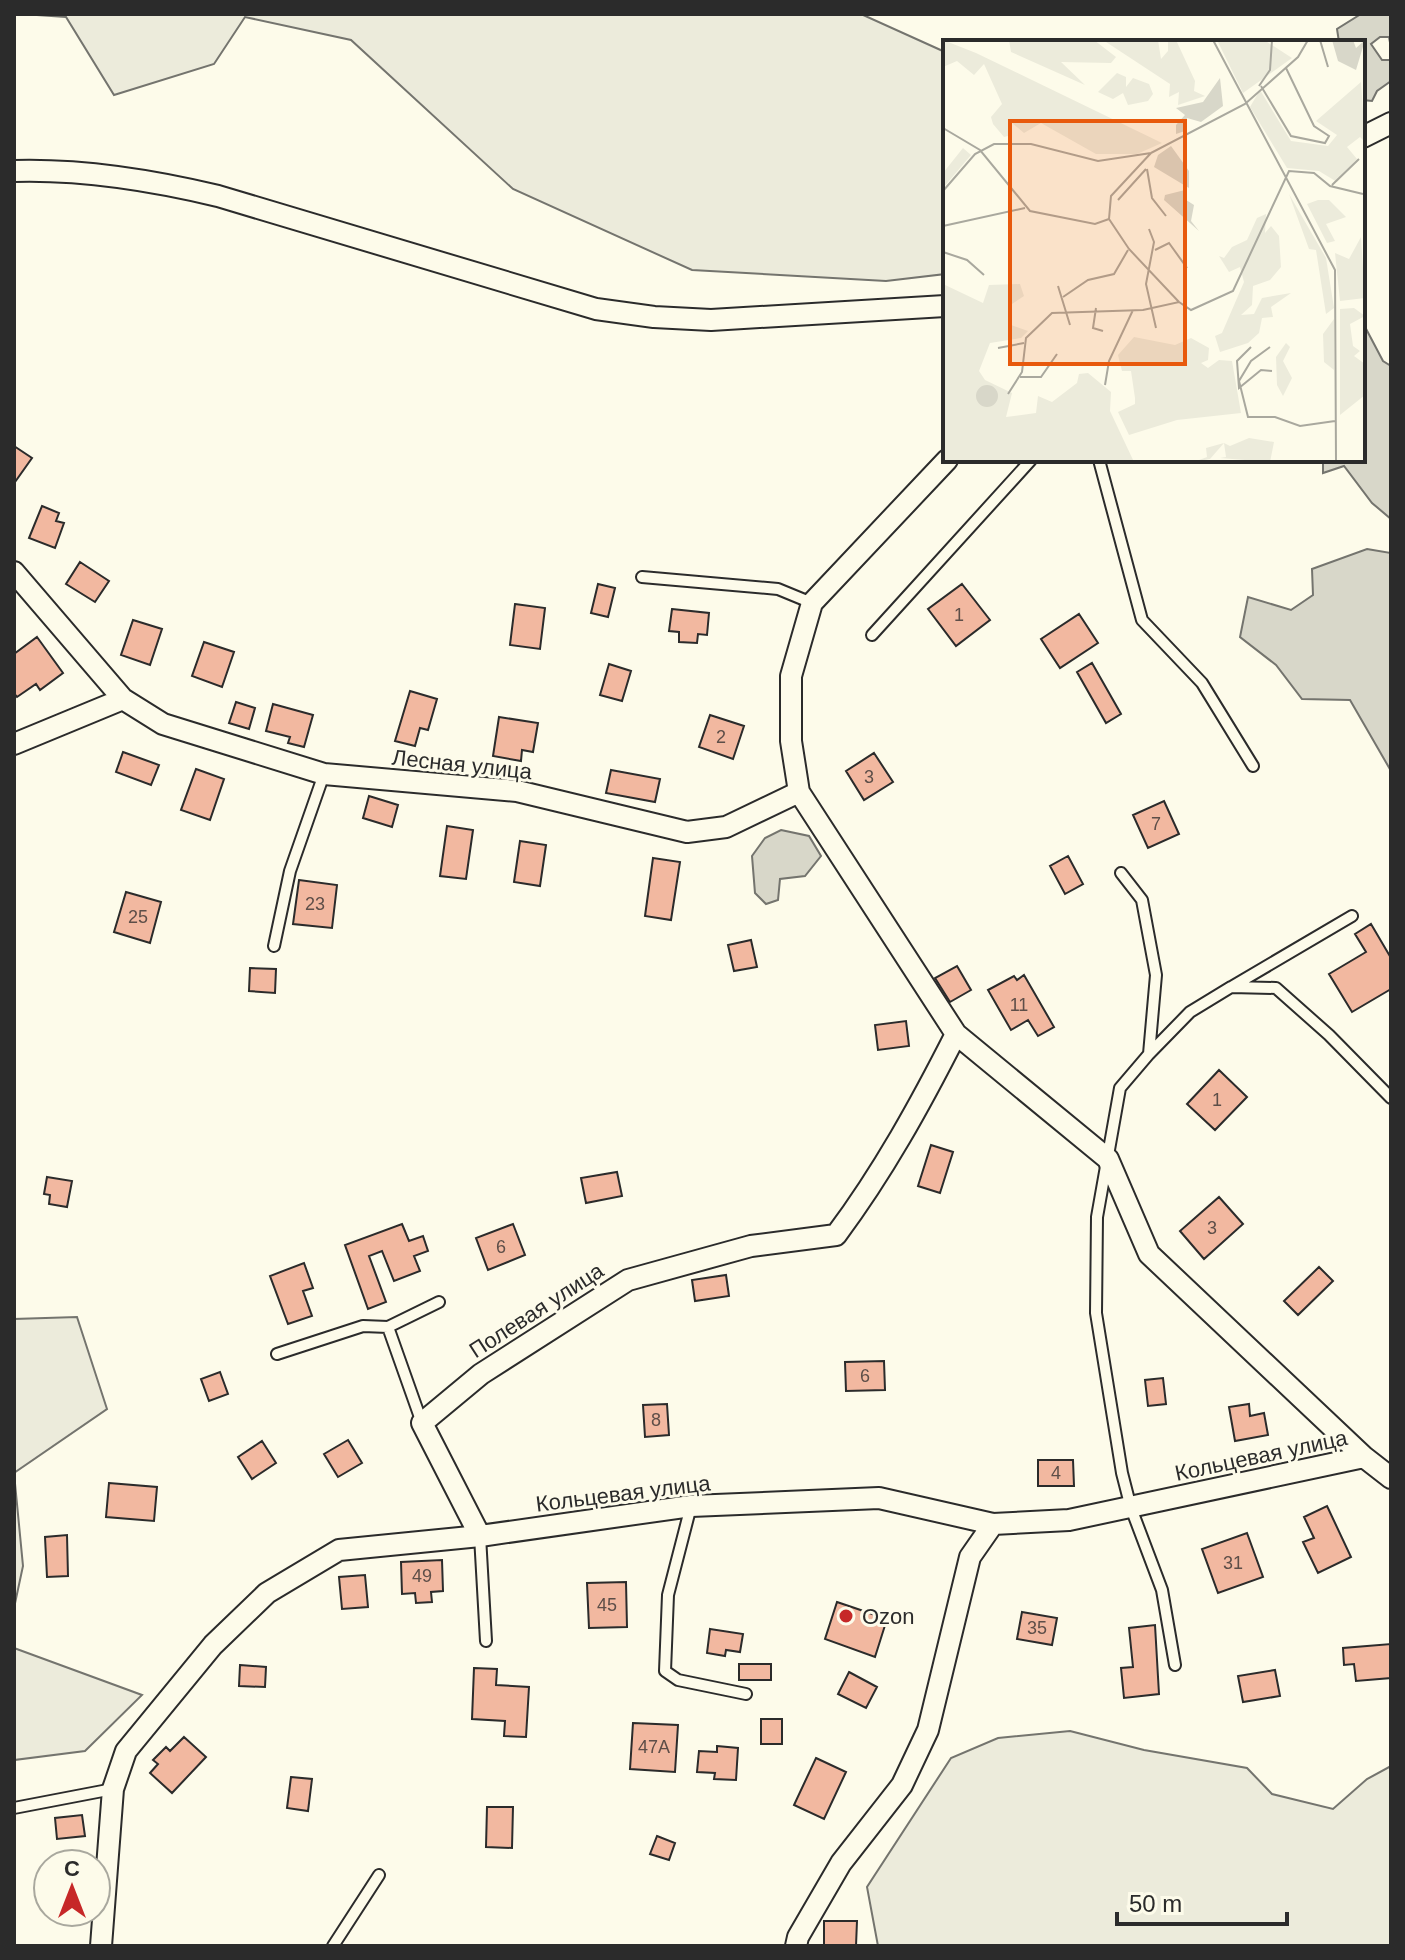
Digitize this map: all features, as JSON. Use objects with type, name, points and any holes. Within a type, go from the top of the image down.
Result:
[{"type":"street","points":[[1365,136],[1391,123]]},
{"type":"street","points":[[14,171],[106,176],[193,190],[596,309],[654,317],[711,320],[943,306]]},
{"type":"street","points":[[945,462],[812,603],[791,676],[791,741],[799,792],[956,1034],[1108,1159],[1149,1254],[1364,1457]]},
{"type":"street","name":"Лесная улица","points":[[14,572],[123,699],[163,724],[324,774],[517,791],[687,832],[726,827],[799,792]]},
{"type":"street","points":[[14,744],[123,699]]},
{"type":"street","name":"Полевая улица","points":[[422,1423],[481,1374],[628,1280],[751,1246],[836,1235],[916,1115],[956,1034]]},
{"type":"street","points":[[422,1423],[480,1536]]},
{"type":"street","name":"Кольцевая улица","points":[[101,1946],[113,1789],[126,1751],[213,1645],[267,1593],[339,1550],[480,1536],[691,1506],[879,1498],[993,1524],[1069,1520],[1364,1457],[1391,1478]]},
{"type":"street","points":[[796,1946],[798,1937],[841,1863],[902,1785],[922,1744],[970,1557],[993,1524]]},
{"type":"lane","points":[[872,635],[1029,462]]},
{"type":"lane","points":[[1100,462],[1142,620],[1202,683],[1253,766]]},
{"type":"lane","points":[[642,577],[778,589],[812,603]]},
{"type":"lane","points":[[274,946],[290,871],[324,774]]},
{"type":"lane","points":[[1121,873],[1142,900],[1156,975],[1149,1054]]},
{"type":"lane","points":[[1175,1665],[1162,1590],[1131,1508],[1122,1473],[1096,1313],[1097,1217],[1120,1088],[1190,1012],[1352,916]]},
{"type":"lane","points":[[1231,987],[1276,988],[1329,1035],[1391,1098]]},
{"type":"lane","points":[[277,1354],[363,1326],[388,1327],[439,1302]]},
{"type":"lane","points":[[388,1327],[422,1423]]},
{"type":"lane","points":[[691,1506],[668,1595],[665,1671],[678,1680],[746,1694]]},
{"type":"lane","points":[[480,1536],[486,1641]]},
{"type":"lane","points":[[14,1808],[113,1789]]},
{"type":"lane","points":[[333,1946],[379,1875]]},
{"type":"shaded area","points":[[22,14],[861,14],[943,51],[943,274],[886,281],[692,270],[513,189],[351,40],[245,17],[214,64],[114,95],[66,17]]},
{"type":"shaded area","points":[[1361,14],[1391,14],[1391,48],[1389,37],[1380,37],[1371,44],[1382,60],[1391,60],[1391,81],[1377,91],[1372,101],[1365,100],[1365,40],[1339,40],[1337,29]]},
{"type":"shaded area","points":[[1365,327],[1383,361],[1391,366],[1391,519],[1372,503],[1344,466],[1323,473],[1323,462],[1365,462]]},
{"type":"shaded area","points":[[1367,549],[1391,553],[1391,771],[1350,700],[1302,699],[1276,665],[1240,637],[1248,597],[1291,610],[1313,595],[1312,569]]},
{"type":"shaded area","points":[[781,830],[809,836],[821,856],[805,876],[780,879],[778,900],[766,904],[755,893],[752,856],[765,838]]},
{"type":"shaded area","points":[[77,1317],[107,1409],[14,1473],[14,1319]]},
{"type":"shaded area","points":[[14,1473],[23,1566],[14,1608]]},
{"type":"shaded area","points":[[14,1648],[142,1695],[85,1751],[14,1760]]},
{"type":"shaded area","points":[[1070,1731],[1144,1750],[1247,1768],[1272,1794],[1333,1809],[1367,1779],[1391,1766],[1391,1946],[878,1946],[867,1887],[951,1758],[998,1738]]},
{"type":"building","points":[[14,446],[32,458],[15,482],[14,481]]},
{"type":"building","points":[[42,506],[59,513],[56,521],[64,523],[55,548],[29,538]]},
{"type":"building","points":[[80,562],[109,581],[95,602],[66,584]]},
{"type":"building","points":[[598,584],[615,588],[608,617],[591,613]]},
{"type":"building","points":[[962,584],[990,620],[956,646],[928,609]]},
{"type":"building","points":[[515,604],[545,608],[540,649],[510,645]]},
{"type":"building","points":[[672,609],[709,613],[707,635],[698,634],[697,643],[679,642],[679,632],[669,631]]},
{"type":"building","points":[[1079,614],[1098,643],[1060,668],[1041,639]]},
{"type":"building","points":[[133,620],[162,629],[150,665],[121,655]]},
{"type":"building","points":[[37,637],[63,673],[40,690],[36,684],[17,697],[14,693],[14,654]]},
{"type":"building","points":[[204,642],[234,652],[222,687],[192,676]]},
{"type":"building","points":[[1092,663],[1121,714],[1106,723],[1077,672]]},
{"type":"building","points":[[609,664],[631,671],[622,701],[600,695]]},
{"type":"building","points":[[410,691],[437,699],[428,730],[420,728],[415,746],[395,741]]},
{"type":"building","points":[[236,702],[255,708],[249,729],[229,723]]},
{"type":"building","points":[[273,704],[313,715],[304,747],[288,743],[290,737],[266,731]]},
{"type":"building","points":[[710,715],[744,726],[733,759],[699,747]]},
{"type":"building","points":[[499,717],[538,723],[533,752],[522,750],[521,761],[493,756]]},
{"type":"building","points":[[123,752],[159,765],[151,785],[116,772]]},
{"type":"building","points":[[874,753],[893,782],[864,800],[846,771]]},
{"type":"building","points":[[196,769],[224,779],[210,820],[181,810]]},
{"type":"building","points":[[611,770],[660,779],[655,802],[606,793]]},
{"type":"building","points":[[369,796],[398,805],[392,827],[363,818]]},
{"type":"building","points":[[1164,801],[1179,834],[1148,848],[1133,815]]},
{"type":"building","points":[[447,826],[473,830],[466,879],[440,876]]},
{"type":"building","points":[[520,841],[546,845],[540,886],[514,882]]},
{"type":"building","points":[[1068,856],[1083,884],[1065,894],[1050,866]]},
{"type":"building","points":[[653,858],[680,862],[671,920],[645,916]]},
{"type":"building","points":[[299,880],[337,885],[332,928],[293,924]]},
{"type":"building","points":[[126,892],[161,902],[150,943],[114,932]]},
{"type":"building","points":[[1371,924],[1391,958],[1391,989],[1352,1012],[1329,974],[1366,952],[1355,934]]},
{"type":"building","points":[[751,940],[757,967],[734,971],[728,945]]},
{"type":"building","points":[[957,966],[971,990],[950,1002],[935,978]]},
{"type":"building","points":[[250,968],[276,969],[275,993],[249,991]]},
{"type":"building","points":[[1024,975],[1054,1027],[1038,1036],[1028,1020],[1011,1030],[988,990],[1014,976],[1017,980]]},
{"type":"building","points":[[906,1021],[909,1046],[878,1050],[875,1025]]},
{"type":"building","points":[[1219,1070],[1247,1097],[1215,1130],[1187,1104]]},
{"type":"building","points":[[931,1145],[953,1152],[940,1193],[918,1186]]},
{"type":"building","points":[[617,1172],[622,1196],[586,1203],[581,1178]]},
{"type":"building","points":[[47,1177],[72,1181],[67,1207],[49,1204],[50,1195],[44,1194]]},
{"type":"building","points":[[1219,1197],[1243,1224],[1204,1259],[1180,1231]]},
{"type":"building","points":[[402,1224],[409,1241],[423,1236],[428,1251],[414,1256],[420,1271],[394,1281],[382,1251],[369,1256],[386,1302],[368,1309],[345,1245]]},
{"type":"building","points":[[513,1224],[525,1255],[488,1270],[476,1238]]},
{"type":"building","points":[[304,1263],[313,1288],[303,1291],[312,1316],[288,1324],[270,1276]]},
{"type":"building","points":[[1319,1267],[1333,1281],[1298,1315],[1284,1301]]},
{"type":"building","points":[[726,1275],[729,1296],[695,1301],[692,1280]]},
{"type":"building","points":[[884,1361],[885,1390],[846,1391],[845,1362]]},
{"type":"building","points":[[220,1372],[228,1394],[209,1401],[201,1379]]},
{"type":"building","points":[[1163,1378],[1166,1404],[1148,1406],[1145,1380]]},
{"type":"building","points":[[667,1404],[669,1435],[645,1437],[643,1405]]},
{"type":"building","points":[[1249,1404],[1250,1416],[1264,1413],[1268,1435],[1235,1441],[1229,1407]]},
{"type":"building","points":[[348,1440],[362,1463],[338,1477],[324,1454]]},
{"type":"building","points":[[262,1441],[276,1463],[252,1479],[238,1457]]},
{"type":"building","points":[[1038,1460],[1073,1460],[1074,1486],[1038,1486]]},
{"type":"building","points":[[109,1483],[157,1487],[154,1521],[106,1517]]},
{"type":"building","points":[[1327,1506],[1351,1557],[1318,1573],[1303,1542],[1314,1538],[1304,1517]]},
{"type":"building","points":[[1247,1533],[1263,1577],[1218,1593],[1202,1549]]},
{"type":"building","points":[[67,1535],[68,1576],[47,1577],[45,1537]]},
{"type":"building","points":[[442,1560],[443,1591],[431,1592],[432,1602],[416,1603],[415,1593],[402,1594],[401,1562]]},
{"type":"building","points":[[365,1575],[368,1607],[342,1609],[339,1577]]},
{"type":"building","points":[[626,1582],[627,1627],[589,1628],[587,1583]]},
{"type":"building","points":[[837,1602],[887,1619],[875,1657],[825,1639]]},
{"type":"building","points":[[1022,1612],[1057,1618],[1052,1645],[1017,1639]]},
{"type":"building","points":[[1155,1625],[1159,1694],[1124,1698],[1121,1668],[1133,1667],[1129,1628]]},
{"type":"building","points":[[710,1629],[743,1634],[740,1652],[726,1650],[725,1656],[707,1653]]},
{"type":"building","points":[[1391,1644],[1391,1678],[1356,1681],[1354,1664],[1344,1665],[1343,1648]]},
{"type":"building","points":[[739,1664],[771,1664],[771,1680],[739,1680]]},
{"type":"building","points":[[240,1665],[266,1667],[265,1687],[239,1686]]},
{"type":"building","points":[[474,1668],[497,1669],[496,1685],[529,1687],[526,1737],[504,1736],[505,1721],[472,1719]]},
{"type":"building","points":[[1275,1670],[1280,1696],[1243,1702],[1238,1676]]},
{"type":"building","points":[[849,1672],[877,1687],[866,1708],[838,1694]]},
{"type":"building","points":[[761,1719],[782,1719],[782,1744],[761,1744]]},
{"type":"building","points":[[633,1723],[678,1725],[675,1772],[630,1769]]},
{"type":"building","points":[[184,1737],[206,1757],[172,1793],[150,1773],[158,1764],[153,1760],[166,1747],[170,1751]]},
{"type":"building","points":[[717,1746],[738,1748],[736,1780],[714,1779],[715,1773],[697,1772],[699,1751],[717,1752]]},
{"type":"building","points":[[816,1758],[846,1772],[824,1819],[794,1805]]},
{"type":"building","points":[[291,1777],[312,1779],[308,1811],[287,1808]]},
{"type":"building","points":[[487,1807],[513,1807],[512,1848],[486,1847]]},
{"type":"building","points":[[82,1815],[85,1836],[57,1839],[55,1818]]},
{"type":"building","points":[[657,1836],[675,1843],[669,1860],[650,1854]]},
{"type":"building","points":[[824,1921],[857,1921],[856,1946],[824,1946]]},
{"type":"place","name":"Ozon","points":[[846,1616]]}]
